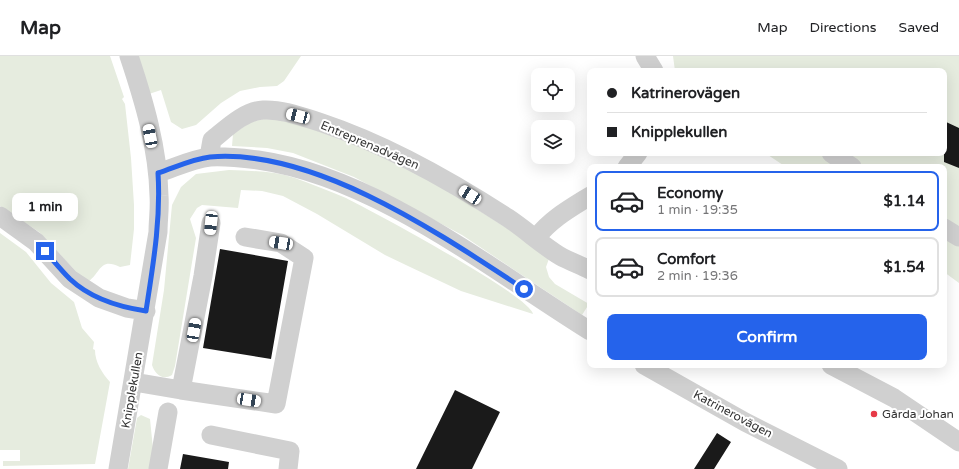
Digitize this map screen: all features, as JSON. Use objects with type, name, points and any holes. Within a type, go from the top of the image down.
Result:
[{"type":"street","name":"Knipplekullen","points":[[118,469],[146,311],[158,232],[159,196],[158,173],[145,105],[129,56]]},
{"type":"street","points":[[645,56],[652,68]]},
{"type":"street","name":"Entreprenadvägen","points":[[209,157],[212,140],[232,124],[250,114],[262,110],[279,110],[339,129],[426,169],[509,218],[560,256],[587,269]]},
{"type":"street","points":[[629,164],[636,156]]},
{"type":"street","points":[[836,156],[848,164]]},
{"type":"street","points":[[158,173],[209,157],[237,157],[279,163],[325,178],[388,205],[460,247],[587,329]]},
{"type":"street","points":[[536,238],[546,225],[587,198]]},
{"type":"street","points":[[0,216],[36,242],[70,279],[99,298],[127,308],[146,311]]},
{"type":"street","points":[[181,390],[203,276],[211,223]]},
{"type":"street","points":[[947,230],[959,237]]},
{"type":"street","points":[[134,382],[276,404],[304,258],[281,243],[245,237]]},
{"type":"street","name":"Katrinerovägen","points":[[649,368],[827,466]]},
{"type":"street","points":[[837,368],[894,398],[959,442]]},
{"type":"street","points":[[158,469],[168,412]]},
{"type":"street","points":[[212,435],[290,451],[288,469]]},
{"type":"shaded area","points":[[0,56],[110,56],[124,97],[122,99],[125,104],[131,158],[134,229],[130,265],[120,267],[113,264],[108,264],[102,267],[89,281],[82,278],[39,232],[0,206]]},
{"type":"shaded area","points":[[138,56],[301,56],[284,81],[277,86],[260,87],[240,91],[221,103],[196,125],[182,129],[171,122],[161,90],[149,94]]},
{"type":"shaded area","points":[[673,56],[959,56],[959,283],[947,274],[947,164],[782,164],[770,156],[947,156],[947,68],[675,68]]},
{"type":"shaded area","points":[[263,119],[288,120],[377,153],[447,190],[550,256],[546,267],[549,277],[555,284],[587,303],[587,307],[582,315],[462,235],[354,177],[293,153],[267,148],[232,146],[233,134],[251,122]]},
{"type":"shaded area","points":[[229,170],[279,174],[295,178],[346,198],[415,235],[479,273],[525,304],[533,314],[461,291],[408,266],[385,255],[317,214],[283,196],[262,191],[241,190],[238,208],[202,205],[197,208],[190,219],[196,238],[175,366],[172,375],[168,377],[159,376],[152,365],[164,290],[172,205],[181,187],[196,174]]},
{"type":"shaded area","points":[[0,233],[26,252],[51,283],[74,302],[82,328],[94,342],[93,349],[95,350],[98,363],[110,382],[95,464],[3,466],[3,461],[20,461],[20,450],[0,450]]},
{"type":"shaded area","points":[[141,415],[150,419],[153,449],[150,469],[128,469],[137,418]]},
{"type":"building","points":[[947,122],[959,128],[959,168],[944,162],[944,156],[947,156]]},
{"type":"building","points":[[220,249],[288,261],[271,359],[203,348]]},
{"type":"building","points":[[455,390],[500,412],[472,469],[416,469]]},
{"type":"building","points":[[717,433],[731,442],[714,469],[694,469]]},
{"type":"building","points":[[183,454],[229,462],[228,469],[180,469]]},
{"type":"place","name":"Gårda Johan","points":[[874,414]]},
{"type":"route","points":[[45,251],[70,279],[99,298],[127,308],[146,311],[158,232],[158,173],[209,157],[237,157],[279,163],[325,178],[388,205],[460,247],[524,289]]}]
